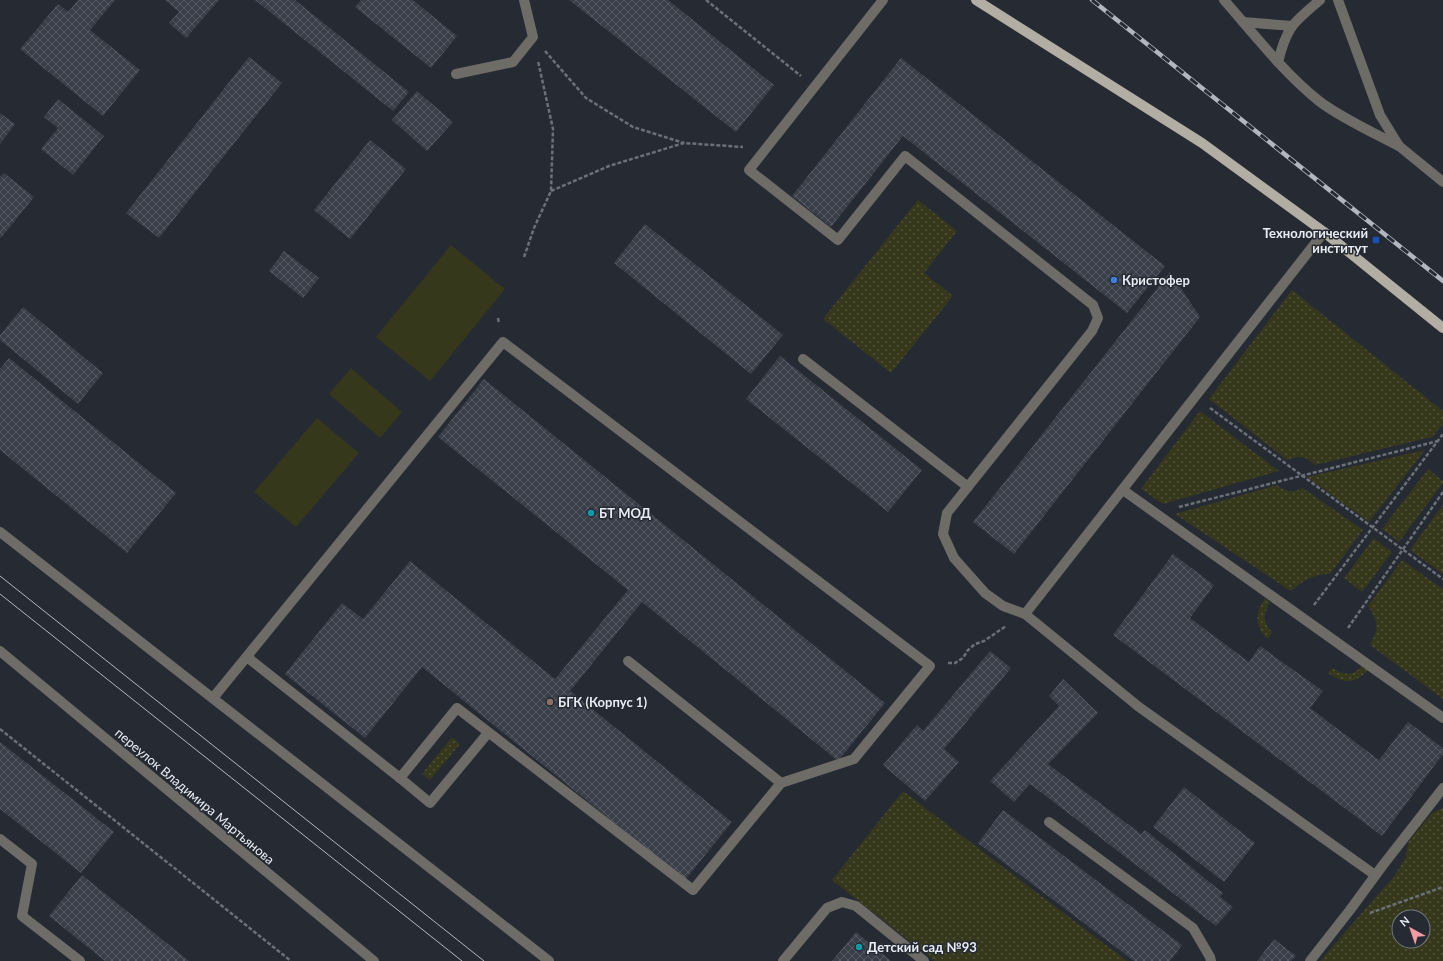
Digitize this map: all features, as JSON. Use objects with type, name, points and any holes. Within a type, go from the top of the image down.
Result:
[{"type":"main road","points":[[976,0],[1202,143],[1324,232],[1443,328]]},
{"type":"street","points":[[456,74],[514,62],[533,37],[524,0]]},
{"type":"street","points":[[883,0],[749,170],[838,240],[905,156],[1093,305],[1098,318],[1092,331],[947,513],[943,534],[954,558],[985,593],[1003,606],[1025,614],[1139,707],[1375,875]]},
{"type":"street","points":[[1224,0],[1278,62],[1319,101],[1343,116],[1399,146],[1443,182]]},
{"type":"street","points":[[1278,62],[1284,42],[1292,26],[1320,0]]},
{"type":"street","points":[[1338,0],[1380,115],[1399,146]]},
{"type":"street","points":[[1244,22],[1292,26]]},
{"type":"street","points":[[1025,614],[1324,232]]},
{"type":"street","points":[[213,698],[503,342],[930,666],[854,759],[781,783],[693,890],[457,708],[400,778]]},
{"type":"street","points":[[802,359],[968,487]]},
{"type":"street","points":[[1123,490],[1443,718]]},
{"type":"street","points":[[0,532],[549,961]]},
{"type":"street","name":"переулок Владимира Мартьянова","points":[[0,651],[374,961]]},
{"type":"street","points":[[247,657],[430,803],[488,733]]},
{"type":"street","points":[[628,661],[781,783]]},
{"type":"street","points":[[1310,961],[1443,788]]},
{"type":"street","points":[[1049,822],[1193,928],[1211,961]]},
{"type":"street","points":[[0,839],[32,864],[22,916],[80,961]]},
{"type":"street","points":[[784,961],[827,908],[842,902],[856,906],[924,961]]},
{"type":"path","points":[[706,0],[814,87]]},
{"type":"path","points":[[533,37],[586,98],[633,127],[684,143],[765,149]]},
{"type":"path","points":[[524,257],[534,228],[551,191],[553,129],[533,37]]},
{"type":"path","points":[[551,191],[609,166],[684,143]]},
{"type":"path","points":[[1195,397],[1443,579]]},
{"type":"path","points":[[1304,619],[1443,434]]},
{"type":"path","points":[[1156,514],[1438,441]]},
{"type":"path","points":[[1338,643],[1443,492]]},
{"type":"path","points":[[930,666],[955,663],[959,661],[975,644],[984,641],[1025,614]]},
{"type":"path","points":[[0,729],[291,961]]},
{"type":"path","points":[[1350,910],[1370,914],[1443,887]]},
{"type":"green space","points":[[918,200],[957,231],[924,273],[953,296],[891,373],[823,319]]},
{"type":"green space","points":[[451,245],[505,289],[430,381],[376,337]]},
{"type":"green space","points":[[1292,290],[1443,411],[1443,424],[1432,437],[1315,465],[1302,457],[1295,457],[1287,460],[1209,399]]},
{"type":"green space","points":[[351,368],[402,412],[380,438],[329,394]]},
{"type":"green space","points":[[1200,411],[1279,471],[1163,504],[1141,489]]},
{"type":"green space","points":[[317,418],[359,453],[296,527],[254,492]]},
{"type":"green space","points":[[1425,450],[1369,522],[1307,477]]},
{"type":"green space","points":[[1428,469],[1443,481],[1443,483],[1399,542],[1382,529]]},
{"type":"green space","points":[[1277,485],[1290,491],[1296,491],[1303,488],[1363,530],[1330,574],[1309,578],[1291,591],[1175,514]]},
{"type":"green space","points":[[1443,505],[1443,574],[1410,550]]},
{"type":"green space","points":[[1374,538],[1392,552],[1362,592],[1344,578]]},
{"type":"green space","points":[[1402,560],[1443,589],[1443,699],[1370,645],[1376,630],[1376,621],[1368,606]]},
{"type":"green space","points":[[1265,598],[1270,602],[1265,614],[1265,621],[1272,632],[1268,639],[1263,634],[1258,624],[1259,609]]},
{"type":"green space","points":[[1362,666],[1368,670],[1359,678],[1354,680],[1344,681],[1328,673],[1332,668],[1347,674],[1355,672]]},
{"type":"green space","points":[[452,737],[460,744],[430,780],[422,774]]},
{"type":"green space","points":[[903,791],[1127,961],[935,961],[832,880]]},
{"type":"green space","points":[[1443,808],[1443,961],[1320,961],[1395,875],[1406,857],[1408,842],[1432,813]]},
{"type":"building","points":[[78,0],[115,0],[90,30],[140,70],[103,116],[20,49],[58,4],[68,12]]},
{"type":"building","points":[[165,0],[219,0],[186,38],[169,23],[179,12]]},
{"type":"building","points":[[255,0],[295,0],[409,92],[393,111]]},
{"type":"building","points":[[361,0],[413,0],[457,36],[431,68],[355,7]]},
{"type":"building","points":[[569,0],[668,0],[774,85],[736,132]]},
{"type":"building","points":[[249,57],[282,83],[159,238],[126,213]]},
{"type":"building","points":[[901,58],[1165,266],[1127,313],[903,136],[831,227],[792,196]]},
{"type":"building","points":[[417,91],[453,122],[427,151],[392,120]]},
{"type":"building","points":[[58,99],[104,136],[73,175],[41,149],[58,128],[44,117]]},
{"type":"building","points":[[0,113],[15,124],[0,144]]},
{"type":"building","points":[[370,140],[406,169],[350,239],[314,210]]},
{"type":"building","points":[[4,173],[34,197],[1,238],[0,177]]},
{"type":"building","points":[[645,224],[783,335],[751,374],[614,263]]},
{"type":"building","points":[[284,251],[319,278],[303,298],[269,271]]},
{"type":"building","points":[[1170,272],[1200,317],[1014,554],[973,522]]},
{"type":"building","points":[[23,307],[103,373],[78,404],[0,340],[0,335]]},
{"type":"building","points":[[780,356],[922,470],[888,512],[746,399]]},
{"type":"building","points":[[9,358],[176,493],[127,553],[0,450],[0,369]]},
{"type":"building","points":[[484,379],[885,703],[838,761],[642,602],[570,691],[732,822],[685,880],[422,667],[365,738],[285,674],[342,603],[363,619],[410,561],[555,679],[628,590],[438,437]]},
{"type":"building","points":[[1173,554],[1214,585],[1190,618],[1249,662],[1260,646],[1323,691],[1310,708],[1379,760],[1408,722],[1443,748],[1443,754],[1382,836],[1113,635]]},
{"type":"building","points":[[990,651],[1011,668],[944,749],[959,762],[925,801],[883,765],[917,725],[923,731]]},
{"type":"building","points":[[1063,679],[1098,713],[1048,764],[1141,834],[1145,830],[1223,893],[1220,897],[1233,907],[1216,926],[1030,784],[1014,802],[990,781],[1059,706],[1049,696]]},
{"type":"building","points":[[0,742],[114,832],[81,873],[0,809]]},
{"type":"building","points":[[1184,787],[1255,843],[1224,882],[1153,827]]},
{"type":"building","points":[[1003,810],[1182,945],[1170,961],[1134,961],[978,843]]},
{"type":"building","points":[[82,875],[189,961],[105,961],[49,916]]},
{"type":"building","name":"Детский сад №93","points":[[856,932],[891,961],[832,961]]},
{"type":"building","points":[[1274,939],[1296,956],[1291,961],[1257,961]]},
{"type":"tram line","points":[[0,576],[484,961]]},
{"type":"tram line","points":[[0,594],[462,961]]},
{"type":"railway","points":[[1092,0],[1443,281]]},
{"type":"place","name":"Технологический институт","points":[[1376,240]]},
{"type":"place","name":"Кристофер","points":[[1114,280]]},
{"type":"place","name":"БТ МОД","points":[[591,513]]},
{"type":"place","name":"БГК (Корпус 1)","points":[[550,702]]},
{"type":"place","name":"Детский сад №93","points":[[859,947]]}]
